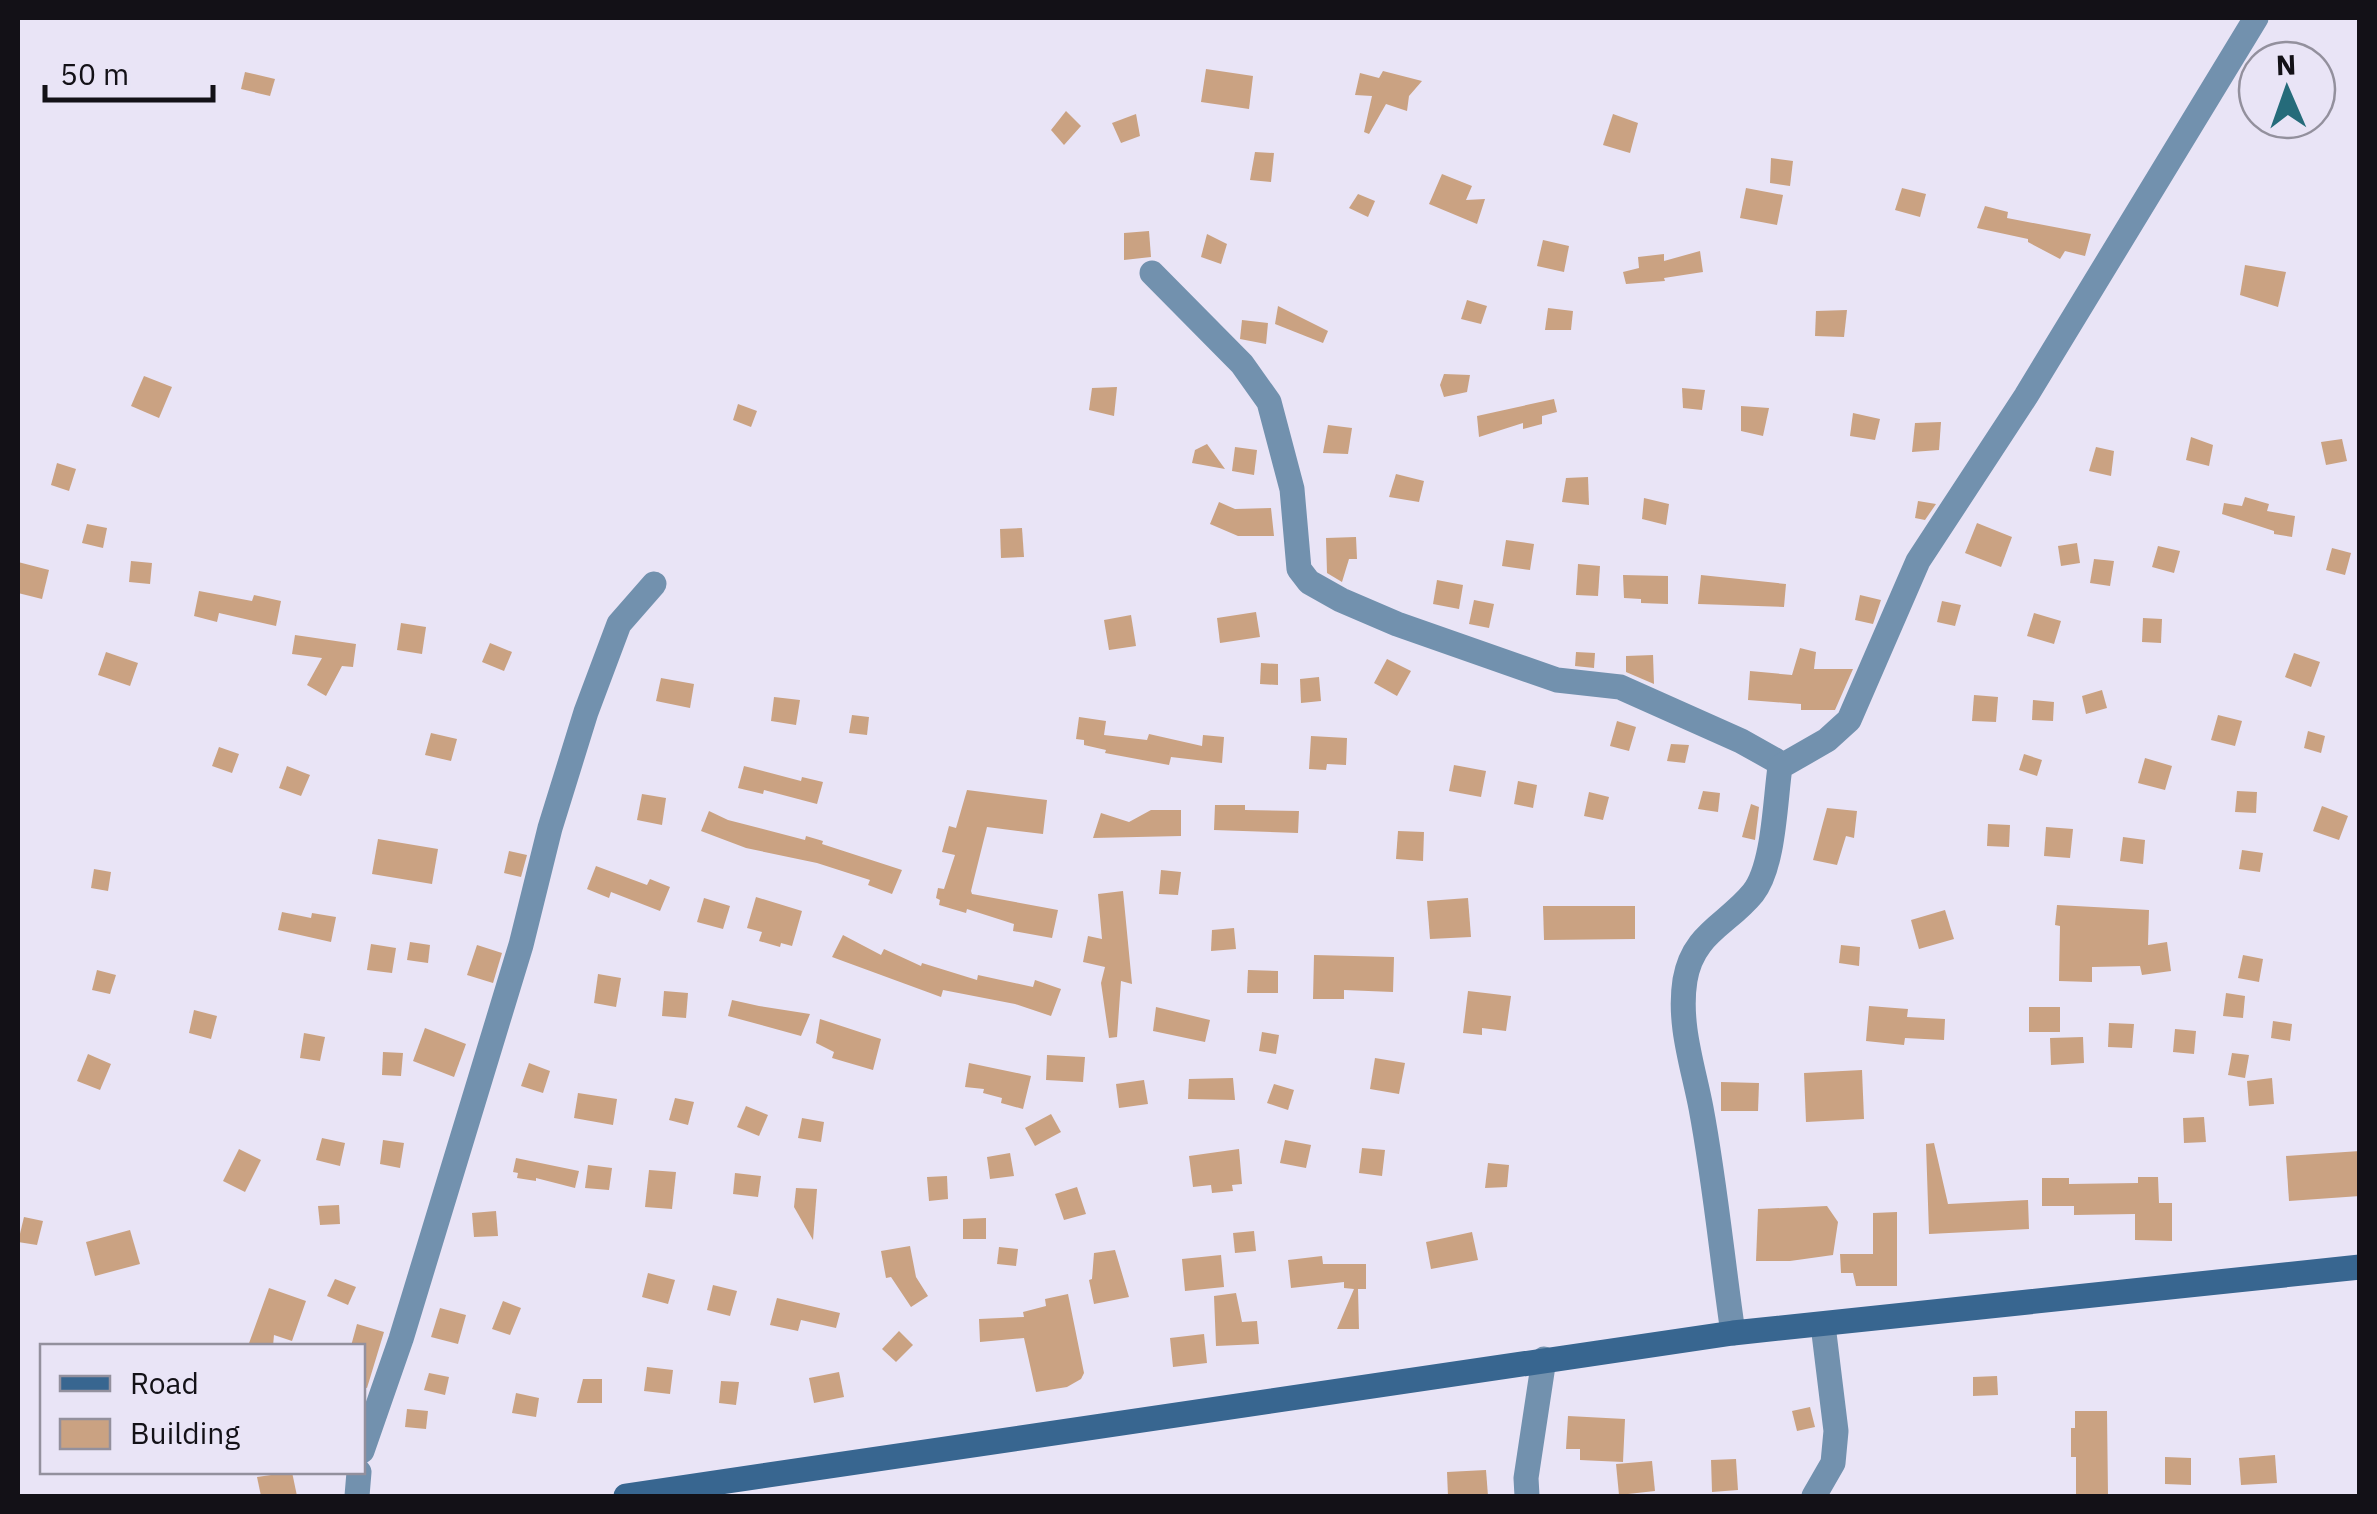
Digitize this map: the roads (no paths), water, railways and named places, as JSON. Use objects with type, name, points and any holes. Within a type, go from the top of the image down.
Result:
[{"type":"main road","points":[[626,1496],[1733,1333],[2360,1266]]},
{"type":"street","points":[[1780,768],[1827,740],[1849,720],[1918,562],[2046,362],[2256,18]]},
{"type":"street","points":[[1152,274],[1208,326],[1260,385],[1280,436],[1292,488],[1298,569],[1309,582],[1397,624],[1557,680],[1620,687],[1767,754],[1780,768]]},
{"type":"street","points":[[365,1442],[401,1339],[586,712],[619,624],[654,584]]},
{"type":"street","points":[[1733,1333],[1702,1110],[1688,1052],[1685,979],[1695,950],[1713,928],[1754,892],[1764,872],[1780,768]]},
{"type":"street","points":[[1814,1496],[1834,1463],[1836,1431],[1823,1324]]},
{"type":"street","points":[[1527,1496],[1526,1478],[1544,1359]]}]
